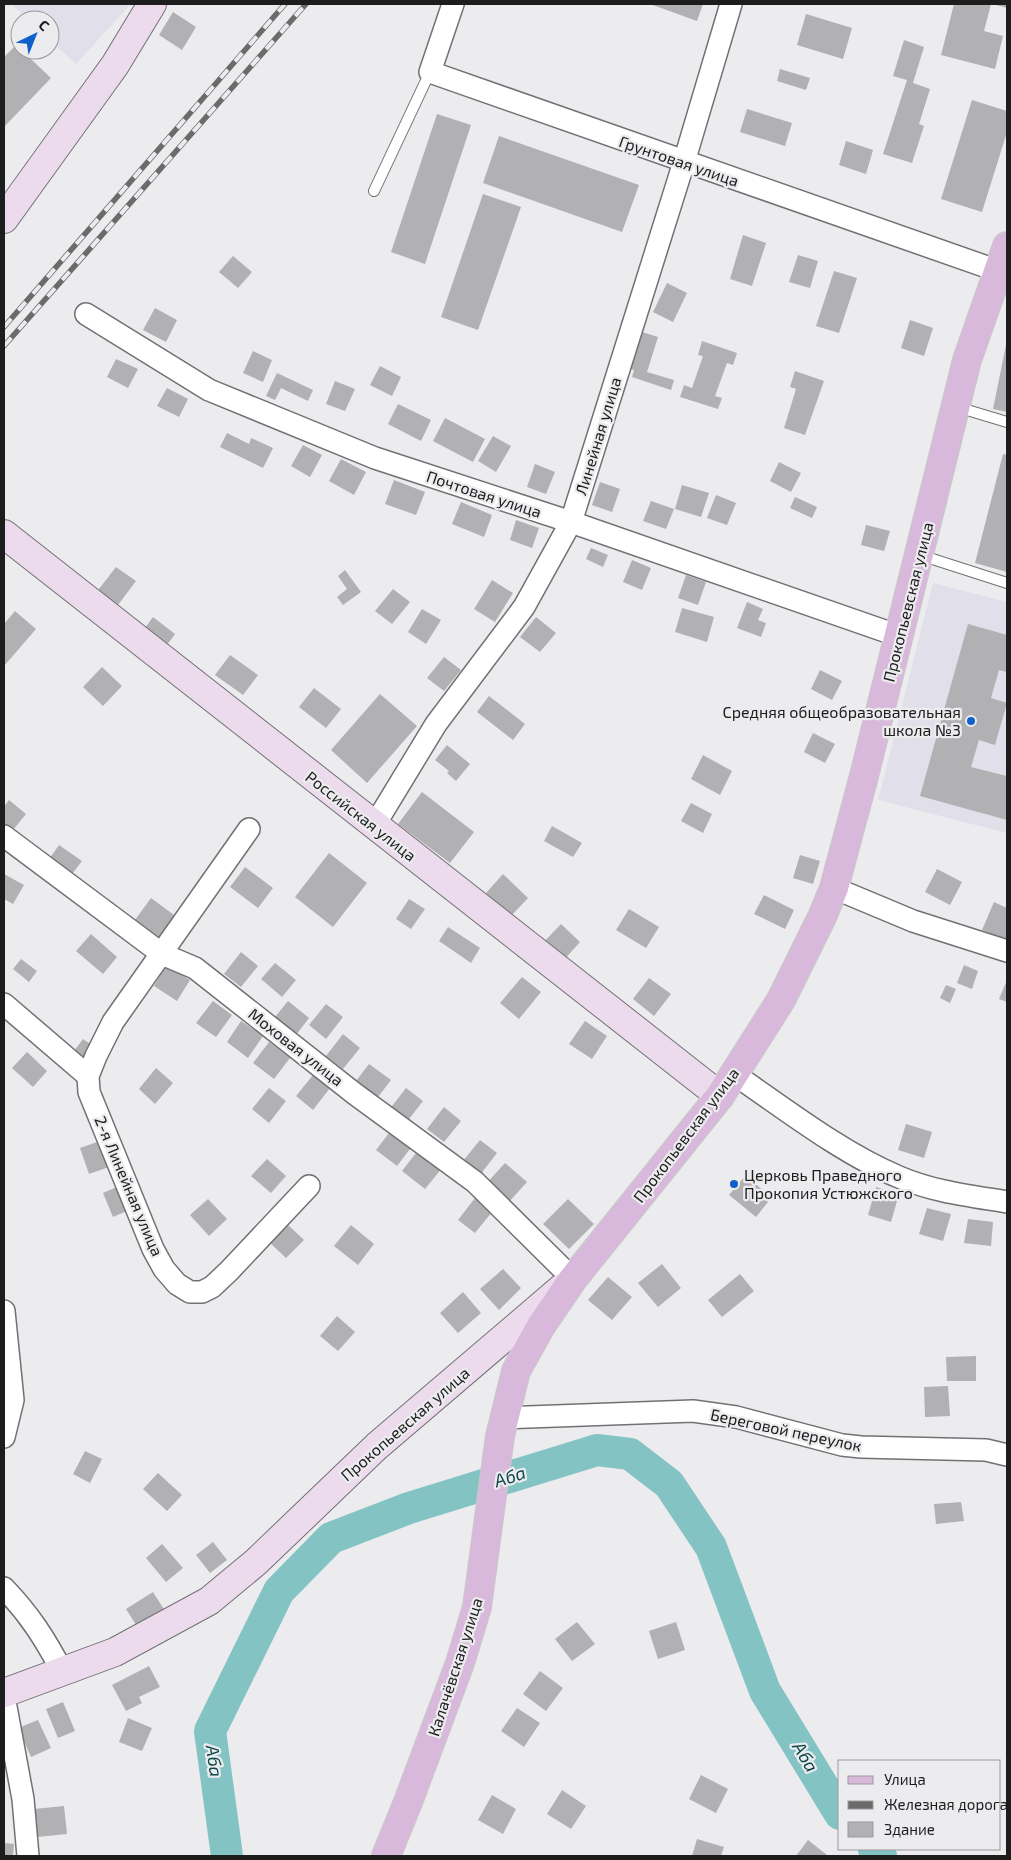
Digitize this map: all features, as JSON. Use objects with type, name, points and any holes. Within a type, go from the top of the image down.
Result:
[{"type":"main road","points":[[4,219],[115,65],[152,4]]},
{"type":"main road","name":"Прокопьевская улица","points":[[4,1695],[115,1652],[209,1601],[256,1562],[377,1446],[573,1279],[727,1085],[781,1000],[822,917],[834,888],[967,360],[1002,273],[1007,246]]},
{"type":"main road","name":"Российская улица","points":[[4,534],[374,826],[727,1085]]},
{"type":"main road","name":"Калачёвская улица","points":[[386,1856],[463,1654],[477,1607],[502,1427],[516,1371],[541,1326],[573,1279]]},
{"type":"street","points":[[430,72],[453,4]]},
{"type":"street","name":"Линейная улица","points":[[374,826],[436,724],[524,607],[571,522],[732,4]]},
{"type":"street","name":"Грунтовая улица","points":[[430,72],[1002,273]]},
{"type":"street","name":"Почтовая улица","points":[[86,314],[209,390],[375,458],[571,522],[899,636]]},
{"type":"street","points":[[4,1004],[88,1076],[113,1022],[249,829]]},
{"type":"street","name":"Моховая улица","points":[[4,836],[162,954],[195,968],[355,1094],[475,1182],[573,1279]]},
{"type":"street","points":[[834,888],[913,921],[1007,951]]},
{"type":"street","name":"2-я Линейная улица","points":[[88,1076],[89,1092],[153,1249],[164,1269],[177,1284],[190,1292],[202,1292],[212,1287],[242,1258],[309,1186]]},
{"type":"street","points":[[727,1085],[900,1178],[952,1194],[1007,1202]]},
{"type":"street","points":[[4,1311],[13,1400],[4,1437]]},
{"type":"street","name":"Береговой переулок","points":[[502,1427],[693,1411],[736,1417],[842,1445],[986,1450],[1007,1455]]},
{"type":"street","points":[[4,1588],[22,1607],[42,1634],[62,1671]]},
{"type":"street","points":[[4,1695],[23,1799],[28,1856]]},
{"type":"lane","points":[[374,190],[430,72]]},
{"type":"lane","points":[[956,406],[1007,422]]},
{"type":"lane","points":[[919,555],[1007,583]]},
{"type":"shaded area","points":[[11,4],[129,4],[76,64],[60,49],[60,10],[18,10]]},
{"type":"shaded area","points":[[933,583],[1007,602],[1007,833],[878,800]]},
{"type":"building","points":[[650,4],[703,4],[697,21]]},
{"type":"building","points":[[954,4],[991,4],[984,31],[1003,36],[995,69],[941,55]]},
{"type":"building","points":[[992,4],[1007,4],[1007,8]]},
{"type":"building","points":[[173,12],[196,27],[182,50],[159,35]]},
{"type":"building","points":[[806,14],[852,28],[843,59],[797,45]]},
{"type":"building","points":[[904,40],[924,47],[913,83],[930,89],[919,124],[924,126],[912,163],[883,154],[907,80],[893,76]]},
{"type":"building","points":[[10,51],[10,60],[32,60],[51,78],[4,127],[4,57]]},
{"type":"building","points":[[780,69],[810,78],[806,90],[777,81]]},
{"type":"building","points":[[972,100],[1007,111],[1007,132],[982,212],[941,199]]},
{"type":"building","points":[[747,109],[792,123],[785,146],[740,132]]},
{"type":"building","points":[[437,114],[471,125],[425,264],[391,252]]},
{"type":"building","points":[[499,136],[639,185],[622,232],[483,183]]},
{"type":"building","points":[[846,141],[873,150],[866,174],[839,165]]},
{"type":"building","points":[[483,194],[521,207],[478,330],[441,317]]},
{"type":"building","points":[[743,235],[766,243],[752,286],[730,279]]},
{"type":"building","points":[[798,255],[818,261],[810,288],[789,282]]},
{"type":"building","points":[[233,256],[252,272],[238,288],[219,272]]},
{"type":"building","points":[[834,271],[857,278],[839,333],[816,326]]},
{"type":"building","points":[[667,283],[687,293],[673,322],[653,312]]},
{"type":"building","points":[[155,308],[177,320],[166,342],[143,330]]},
{"type":"building","points":[[910,320],[933,328],[924,356],[901,348]]},
{"type":"building","points":[[639,331],[658,337],[647,372],[674,380],[671,390],[632,377],[634,370],[627,368]]},
{"type":"building","points":[[702,341],[737,353],[733,365],[727,363],[715,396],[722,398],[718,409],[680,397],[684,385],[692,388],[703,356],[698,355]]},
{"type":"building","points":[[1007,346],[1007,412],[993,409]]},
{"type":"building","points":[[253,351],[272,360],[263,382],[243,373]]},
{"type":"building","points":[[116,359],[138,369],[128,388],[107,377]]},
{"type":"building","points":[[380,366],[401,377],[392,396],[370,385]]},
{"type":"building","points":[[795,371],[824,381],[805,435],[784,428],[796,389],[790,387]]},
{"type":"building","points":[[277,373],[313,390],[308,401],[281,388],[275,400],[266,396]]},
{"type":"building","points":[[335,381],[355,389],[345,411],[326,404]]},
{"type":"building","points":[[167,388],[188,399],[179,417],[157,406]]},
{"type":"building","points":[[398,404],[431,420],[421,441],[388,424]]},
{"type":"building","points":[[445,418],[485,439],[473,462],[433,441]]},
{"type":"building","points":[[227,433],[249,444],[251,438],[273,448],[263,468],[220,447]]},
{"type":"building","points":[[493,436],[511,446],[496,472],[478,461]]},
{"type":"building","points":[[303,445],[322,455],[310,477],[291,466]]},
{"type":"building","points":[[1003,454],[1007,455],[1007,572],[975,563]]},
{"type":"building","points":[[341,459],[366,472],[354,495],[329,481]]},
{"type":"building","points":[[779,462],[801,473],[791,492],[770,481]]},
{"type":"building","points":[[535,464],[555,472],[546,494],[527,487]]},
{"type":"building","points":[[394,480],[425,492],[416,515],[385,504]]},
{"type":"building","points":[[600,482],[620,489],[612,512],[592,505]]},
{"type":"building","points":[[682,485],[709,493],[701,517],[675,509]]},
{"type":"building","points":[[716,495],[736,503],[727,525],[707,518]]},
{"type":"building","points":[[795,497],[817,507],[812,518],[790,508]]},
{"type":"building","points":[[651,501],[674,509],[666,529],[643,521]]},
{"type":"building","points":[[461,502],[492,515],[484,537],[452,524]]},
{"type":"building","points":[[516,520],[539,528],[532,548],[510,540]]},
{"type":"building","points":[[866,525],[890,531],[884,551],[861,545]]},
{"type":"building","points":[[591,548],[608,555],[603,567],[586,559]]},
{"type":"building","points":[[632,560],[651,568],[642,590],[623,582]]},
{"type":"building","points":[[116,567],[136,581],[115,609],[95,594]]},
{"type":"building","points":[[345,570],[361,592],[343,605],[337,597],[347,589],[338,576]]},
{"type":"building","points":[[686,575],[706,582],[698,605],[678,598]]},
{"type":"building","points":[[492,580],[513,593],[495,622],[474,609]]},
{"type":"building","points":[[393,589],[410,602],[392,624],[375,611]]},
{"type":"building","points":[[747,602],[763,609],[758,620],[766,623],[761,637],[737,628]]},
{"type":"building","points":[[682,608],[714,617],[707,642],[675,632]]},
{"type":"building","points":[[422,609],[441,620],[426,644],[408,632]]},
{"type":"building","points":[[15,611],[36,629],[4,666],[4,624]]},
{"type":"building","points":[[153,617],[175,634],[164,649],[142,632]]},
{"type":"building","points":[[536,617],[556,633],[540,652],[520,637]]},
{"type":"building","name":"Средняя общеобразовательная школа №3","points":[[968,624],[1007,635],[1007,672],[999,670],[991,698],[1007,703],[995,745],[979,740],[971,767],[1007,776],[1007,820],[920,796]]},
{"type":"building","points":[[230,655],[258,675],[243,695],[215,675]]},
{"type":"building","points":[[444,657],[461,670],[444,691],[427,678]]},
{"type":"building","points":[[102,667],[122,686],[103,706],[83,687]]},
{"type":"building","points":[[820,670],[842,681],[832,700],[811,689]]},
{"type":"building","points":[[314,688],[341,709],[326,728],[299,707]]},
{"type":"building","points":[[380,694],[417,726],[367,783],[331,750]]},
{"type":"building","points":[[489,696],[525,724],[513,740],[477,712]]},
{"type":"building","points":[[813,733],[835,744],[825,763],[804,752]]},
{"type":"building","points":[[447,745],[470,764],[456,781],[447,773],[449,771],[435,760]]},
{"type":"building","points":[[703,755],[732,771],[720,795],[691,779]]},
{"type":"building","points":[[422,792],[474,832],[450,863],[398,824]]},
{"type":"building","points":[[9,800],[26,814],[9,835],[4,831],[4,807]]},
{"type":"building","points":[[691,803],[712,814],[703,833],[681,821]]},
{"type":"building","points":[[552,826],[582,843],[573,857],[544,841]]},
{"type":"building","points":[[59,845],[82,861],[69,878],[47,862]]},
{"type":"building","points":[[329,853],[367,883],[333,927],[295,897]]},
{"type":"building","points":[[800,855],[820,861],[813,884],[793,878]]},
{"type":"building","points":[[245,867],[273,888],[258,908],[230,887]]},
{"type":"building","points":[[937,869],[962,882],[950,905],[925,892]]},
{"type":"building","points":[[4,874],[24,885],[13,904],[4,899]]},
{"type":"building","points":[[503,874],[528,898],[511,916],[486,893]]},
{"type":"building","points":[[764,895],[794,910],[785,929],[754,914]]},
{"type":"building","points":[[151,898],[174,915],[159,937],[135,920]]},
{"type":"building","points":[[409,899],[425,909],[411,929],[396,919]]},
{"type":"building","points":[[994,902],[1007,908],[1007,941],[982,930]]},
{"type":"building","points":[[629,909],[659,927],[646,948],[616,930]]},
{"type":"building","points":[[561,924],[580,942],[562,962],[542,944]]},
{"type":"building","points":[[448,927],[480,948],[471,963],[439,941]]},
{"type":"building","points":[[91,934],[117,957],[103,974],[76,951]]},
{"type":"building","points":[[241,952],[258,966],[241,987],[224,974]]},
{"type":"building","points":[[21,959],[37,971],[29,982],[13,969]]},
{"type":"building","points":[[275,963],[296,980],[282,997],[261,979]]},
{"type":"building","points":[[167,965],[190,980],[177,1001],[154,986]]},
{"type":"building","points":[[964,965],[978,971],[972,989],[957,983]]},
{"type":"building","points":[[522,977],[541,992],[519,1019],[500,1003]]},
{"type":"building","points":[[649,978],[671,994],[654,1016],[633,999]]},
{"type":"building","points":[[1007,980],[1007,1002],[999,999]]},
{"type":"building","points":[[946,985],[956,989],[950,1003],[940,998]]},
{"type":"building","points":[[213,1001],[232,1015],[216,1037],[196,1023]]},
{"type":"building","points":[[288,1001],[309,1018],[296,1035],[275,1017]]},
{"type":"building","points":[[326,1004],[343,1017],[326,1039],[309,1025]]},
{"type":"building","points":[[241,1021],[263,1036],[248,1058],[227,1042]]},
{"type":"building","points":[[585,1021],[607,1036],[592,1059],[569,1044]]},
{"type":"building","points":[[343,1034],[360,1048],[343,1069],[326,1056]]},
{"type":"building","points":[[83,1039],[92,1045],[80,1062],[71,1055]]},
{"type":"building","points":[[269,1042],[290,1058],[274,1079],[253,1063]]},
{"type":"building","points":[[27,1052],[47,1071],[33,1087],[12,1068]]},
{"type":"building","points":[[369,1064],[391,1080],[378,1097],[356,1081]]},
{"type":"building","points":[[156,1068],[173,1083],[155,1104],[139,1089]]},
{"type":"building","points":[[313,1075],[330,1088],[313,1110],[296,1096]]},
{"type":"building","points":[[269,1088],[286,1101],[269,1123],[252,1109]]},
{"type":"building","points":[[406,1088],[423,1101],[406,1123],[389,1110]]},
{"type":"building","points":[[444,1107],[461,1121],[444,1142],[427,1129]]},
{"type":"building","points":[[906,1124],[932,1132],[924,1158],[898,1150]]},
{"type":"building","points":[[393,1128],[413,1145],[397,1166],[376,1150]]},
{"type":"building","points":[[480,1140],[497,1153],[480,1175],[463,1161]]},
{"type":"building","points":[[100,1141],[109,1167],[89,1174],[80,1148]]},
{"type":"building","points":[[419,1149],[442,1168],[425,1189],[402,1171]]},
{"type":"building","points":[[267,1159],[286,1176],[271,1193],[251,1176]]},
{"type":"building","points":[[505,1163],[527,1182],[507,1204],[485,1185]]},
{"type":"building","points":[[745,1176],[772,1197],[756,1217],[729,1195]]},
{"type":"building","points":[[119,1186],[129,1210],[113,1217],[103,1193]]},
{"type":"building","points":[[876,1187],[899,1194],[891,1222],[868,1215]]},
{"type":"building","points":[[475,1198],[492,1212],[475,1233],[458,1220]]},
{"type":"building","points":[[208,1199],[227,1219],[209,1236],[190,1215]]},
{"type":"building","points":[[568,1199],[594,1224],[569,1249],[543,1224]]},
{"type":"building","points":[[927,1208],[951,1214],[943,1241],[919,1234]]},
{"type":"building","points":[[968,1219],[993,1222],[991,1246],[964,1243]]},
{"type":"building","points":[[286,1223],[304,1240],[286,1258],[268,1241]]},
{"type":"building","points":[[351,1225],[374,1244],[358,1265],[334,1246]]},
{"type":"building","points":[[662,1264],[681,1288],[658,1307],[638,1283]]},
{"type":"building","points":[[503,1269],[521,1288],[499,1310],[480,1289]]},
{"type":"building","points":[[740,1274],[754,1291],[722,1317],[708,1300]]},
{"type":"building","points":[[608,1277],[632,1297],[612,1320],[588,1300]]},
{"type":"building","points":[[463,1292],[481,1313],[458,1333],[440,1313]]},
{"type":"building","points":[[337,1316],[355,1332],[338,1351],[320,1336]]},
{"type":"building","points":[[976,1356],[976,1381],[947,1381],[946,1357]]},
{"type":"building","points":[[948,1386],[950,1416],[925,1417],[924,1387]]},
{"type":"building","points":[[85,1451],[102,1459],[90,1483],[73,1474]]},
{"type":"building","points":[[158,1473],[182,1495],[167,1511],[143,1489]]},
{"type":"building","points":[[961,1502],[964,1521],[936,1524],[934,1504]]},
{"type":"building","points":[[213,1542],[227,1560],[210,1573],[196,1555]]},
{"type":"building","points":[[162,1544],[183,1568],[166,1582],[146,1558]]},
{"type":"building","points":[[153,1592],[165,1611],[138,1628],[126,1609]]},
{"type":"building","points":[[577,1622],[595,1644],[572,1661],[555,1639]]},
{"type":"building","points":[[676,1622],[685,1650],[658,1659],[649,1631]]},
{"type":"building","points":[[149,1666],[160,1687],[139,1697],[142,1703],[126,1711],[112,1685]]},
{"type":"building","points":[[540,1671],[563,1688],[546,1711],[523,1694]]},
{"type":"building","points":[[63,1702],[75,1731],[58,1738],[46,1709]]},
{"type":"building","points":[[517,1708],[540,1723],[524,1747],[501,1731]]},
{"type":"building","points":[[128,1718],[152,1728],[142,1751],[119,1742]]},
{"type":"building","points":[[38,1720],[51,1748],[31,1757],[18,1728]]},
{"type":"building","points":[[701,1775],[728,1789],[716,1813],[689,1799]]},
{"type":"building","points":[[562,1790],[586,1806],[571,1829],[547,1814]]},
{"type":"building","points":[[492,1795],[516,1809],[503,1834],[478,1820]]},
{"type":"building","points":[[64,1806],[67,1834],[37,1837],[34,1809]]},
{"type":"building","points":[[697,1839],[724,1847],[721,1856],[692,1856]]},
{"type":"building","points":[[808,1840],[827,1855],[827,1856],[796,1856]]},
{"type":"building","points":[[4,1843],[14,1844],[13,1856],[4,1856]]},
{"type":"waterway","name":"Аба","points":[[227,1856],[210,1731],[279,1591],[331,1538],[409,1508],[597,1450],[630,1454],[669,1484],[711,1547],[765,1691],[838,1811]]},
{"type":"waterway","name":"Аба","points":[[875,1850],[881,1856]]},
{"type":"railway","points":[[4,327],[285,4]]},
{"type":"railway","points":[[4,346],[306,4]]},
{"type":"place","name":"Средняя общеобразовательная школа №3","points":[[971,721]]},
{"type":"place","name":"Церковь Праведного Прокопия Устюжского","points":[[734,1184]]}]
